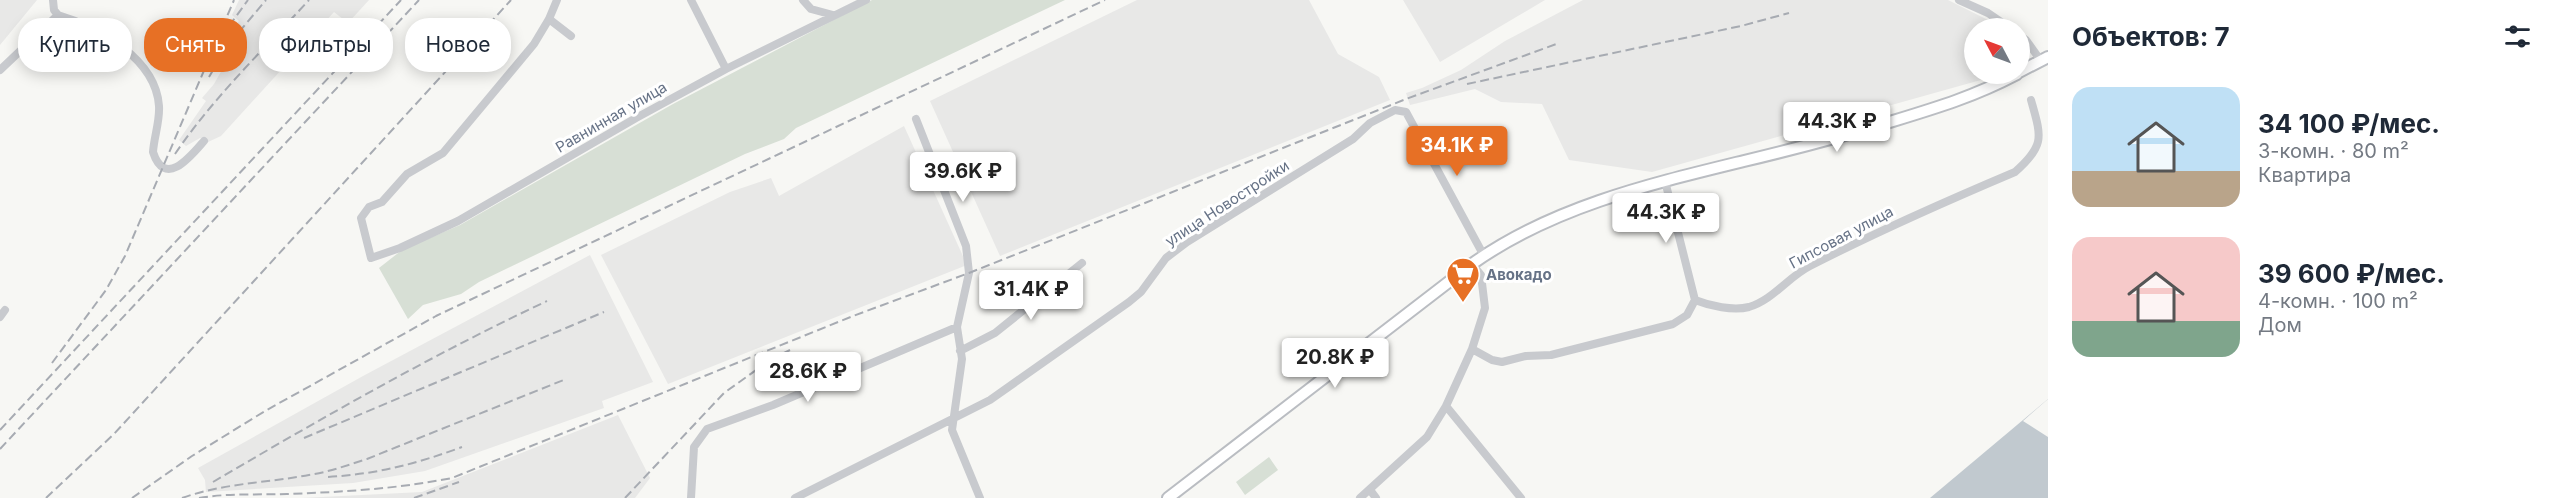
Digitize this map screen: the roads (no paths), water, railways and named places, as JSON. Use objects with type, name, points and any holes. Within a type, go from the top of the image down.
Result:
[{"type":"main road","points":[[2030,67],[2044,59]]},
{"type":"main road","points":[[1168,498],[1484,255],[1558,217],[1665,181],[1824,142],[1964,100],[1996,84]]},
{"type":"street","points":[[53,0],[54,10],[58,15],[90,27],[125,50],[151,79],[157,91],[159,108],[153,152],[163,167],[174,169],[182,166],[204,141]]},
{"type":"street","points":[[557,0],[549,19],[571,36]]},
{"type":"street","points":[[691,0],[726,69]]},
{"type":"street","points":[[803,0],[811,9],[833,15]]},
{"type":"street","name":"Равнинная улица","points":[[549,19],[534,44],[444,153],[407,174],[382,202],[369,207],[364,212],[361,219],[371,258],[400,248],[458,221],[726,69],[866,0]]},
{"type":"street","points":[[1959,0],[1995,18]]},
{"type":"street","points":[[0,70],[58,15]]},
{"type":"street","points":[[2030,43],[2044,59]]},
{"type":"street","name":"Гипсовая улица","points":[[1695,300],[1710,306],[1748,307],[1774,294],[1797,273],[1881,229],[2015,172],[2031,158],[2041,135],[2031,99]]},
{"type":"street","name":"улица Новостройки","points":[[795,498],[990,400],[1129,302],[1141,292],[1166,258],[1187,242],[1353,139],[1370,123],[1395,110],[1406,112],[1484,255]]},
{"type":"street","points":[[916,119],[966,246],[969,273],[957,327],[962,358],[952,430],[980,498]]},
{"type":"street","points":[[1472,348],[1492,360],[1502,362],[1526,356],[1551,355],[1673,324],[1687,315],[1695,300],[1665,181]]},
{"type":"street","points":[[960,351],[995,333],[1082,262]]},
{"type":"street","points":[[1360,498],[1427,437],[1446,406],[1472,348],[1485,308],[1481,276],[1472,264]]},
{"type":"street","points":[[691,498],[694,447],[707,429],[773,405],[957,327]]},
{"type":"street","points":[[1446,406],[1521,498]]},
{"type":"street","points":[[1370,490],[1376,498]]},
{"type":"railway","points":[[52,363],[106,290],[125,256],[234,0]]},
{"type":"railway","points":[[235,18],[248,0]]},
{"type":"railway","points":[[209,77],[228,45],[266,0]]},
{"type":"railway","points":[[175,154],[222,94],[309,0]]},
{"type":"railway","points":[[0,430],[401,0]]},
{"type":"railway","points":[[0,449],[419,0]]},
{"type":"railway","points":[[46,498],[114,434],[511,0]]},
{"type":"railway","points":[[132,498],[192,456],[265,411],[436,316],[1105,0]]},
{"type":"railway","points":[[1467,84],[1741,26],[1789,13]]},
{"type":"railway","points":[[199,498],[370,489],[452,478],[853,316],[969,273],[1406,99],[1559,43]]},
{"type":"railway","points":[[213,482],[378,388],[547,301]]},
{"type":"railway","points":[[304,438],[604,312]]},
{"type":"railway","points":[[625,498],[724,393],[770,360],[790,350]]},
{"type":"railway","points":[[182,498],[229,486],[293,478],[346,466],[566,379]]},
{"type":"railway","points":[[328,477],[396,467],[462,447]]},
{"type":"railway","points":[[414,498],[459,482]]},
{"type":"place","name":"Авокадо","points":[[1463,303]]}]
